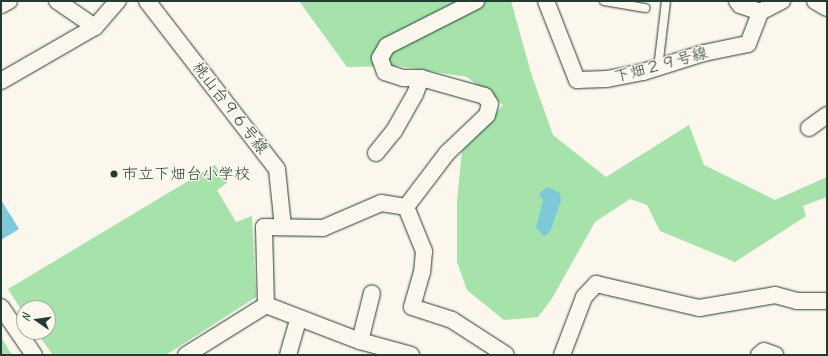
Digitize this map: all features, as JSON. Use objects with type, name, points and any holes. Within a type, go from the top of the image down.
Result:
[{"type":"street","points":[[1,5],[9,1]]},
{"type":"street","points":[[57,1],[95,27]]},
{"type":"street","points":[[1,81],[95,27],[118,1]]},
{"type":"street","name":"桃山台９６号線","points":[[147,1],[277,169],[283,227]]},
{"type":"street","points":[[406,207],[447,153],[487,114],[490,104],[485,96],[421,78],[403,78],[385,72],[380,58],[387,46],[476,1]]},
{"type":"street","name":"下畑２９号線","points":[[546,1],[576,80],[607,79],[658,68],[704,53],[748,44],[760,12]]},
{"type":"street","points":[[737,1],[740,5],[760,12],[782,1]]},
{"type":"street","points":[[815,1],[827,8]]},
{"type":"street","points":[[376,154],[394,131],[415,94],[421,78]]},
{"type":"street","points":[[809,128],[827,115]]},
{"type":"street","points":[[266,306],[264,227],[323,228],[380,203],[406,207]]},
{"type":"street","points":[[406,207],[424,252],[412,307],[452,320],[506,355]]},
{"type":"street","points":[[568,354],[584,297],[596,284],[699,308],[774,295],[797,301],[827,301]]},
{"type":"street","points":[[360,341],[372,293]]},
{"type":"street","points":[[266,306],[360,341],[412,355]]},
{"type":"street","points":[[186,355],[266,306]]},
{"type":"street","points":[[1,307],[34,355]]},
{"type":"street","points":[[288,355],[298,319]]},
{"type":"street","points":[[759,355],[764,351],[775,355]]},
{"type":"lane","points":[[604,1],[645,8]]},
{"type":"lane","points":[[658,68],[666,1]]},
{"type":"green space","points":[[299,1],[511,1],[531,73],[553,135],[606,177],[689,125],[704,165],[775,200],[827,177],[827,197],[803,206],[806,216],[735,262],[660,231],[647,205],[630,199],[595,222],[551,300],[538,317],[504,320],[467,290],[457,262],[457,201],[462,151],[503,105],[467,77],[398,66],[347,67]]},
{"type":"green space","points":[[215,165],[227,183],[217,190],[236,222],[252,216],[256,297],[166,355],[53,355],[42,340],[56,340],[56,300],[16,300],[16,302],[8,289]]},
{"type":"green space","points":[[1,337],[12,355],[1,355]]},
{"type":"water","points":[[547,187],[560,193],[561,201],[550,232],[544,236],[536,228],[543,200],[539,194]]},
{"type":"water","points":[[1,200],[19,229],[1,240]]},
{"type":"place","name":"市立下畑台小学校","points":[[114,174]]}]
